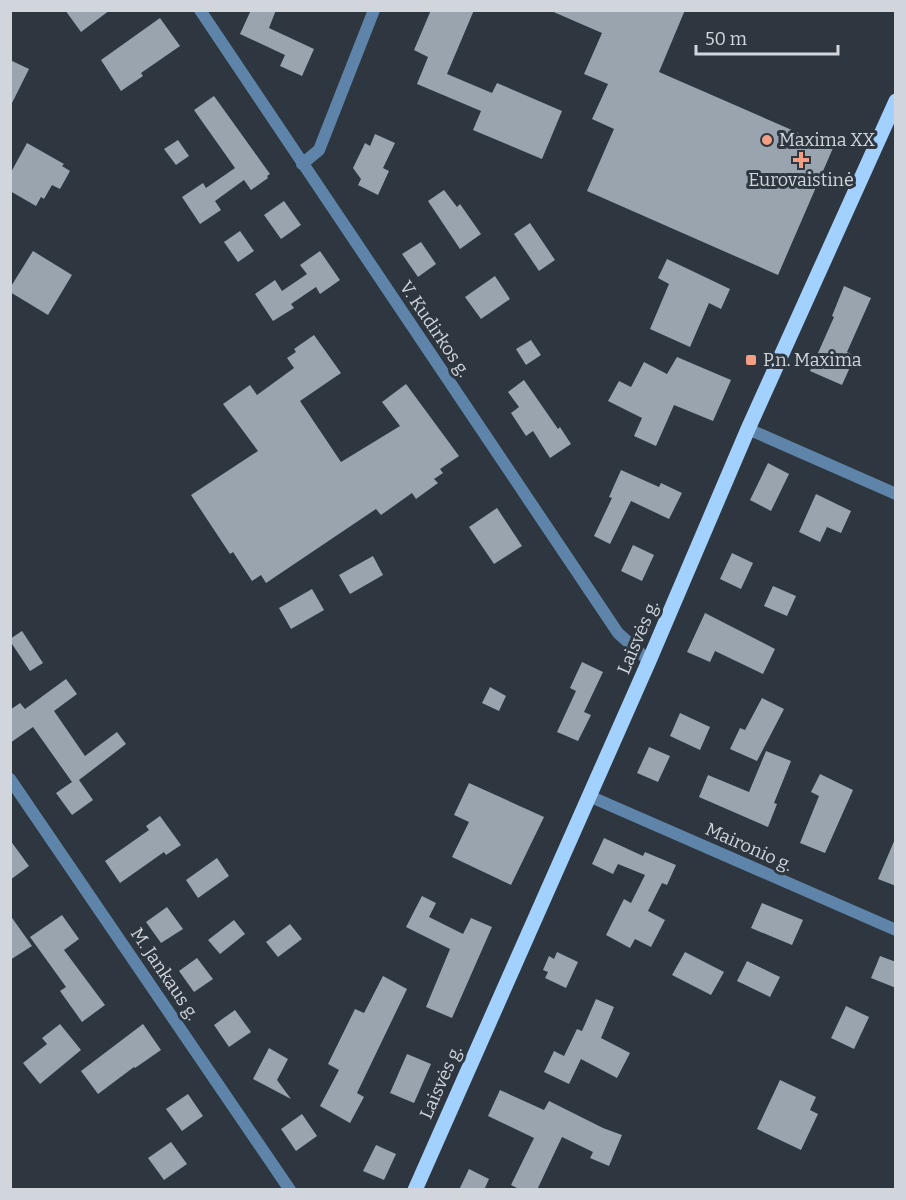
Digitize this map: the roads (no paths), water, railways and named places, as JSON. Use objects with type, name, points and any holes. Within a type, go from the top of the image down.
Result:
[{"type":"main road","name":"Laisvės g.","points":[[415,1190],[649,661],[748,429],[896,100]]},
{"type":"street","name":"V. Kudirkos g.","points":[[200,10],[618,633],[649,661]]},
{"type":"street","points":[[303,164],[319,150],[374,10]]},
{"type":"street","points":[[748,429],[896,494]]},
{"type":"street","name":"M. Jankaus g.","points":[[10,779],[290,1190]]},
{"type":"street","name":"Maironio g.","points":[[589,796],[896,930]]},
{"type":"place","name":"Maxima XX","points":[[767,140]]},
{"type":"place","name":"Eurovaistinė","points":[[801,160]]},
{"type":"place","name":"P.n. Maxima","points":[[751,360]]}]
